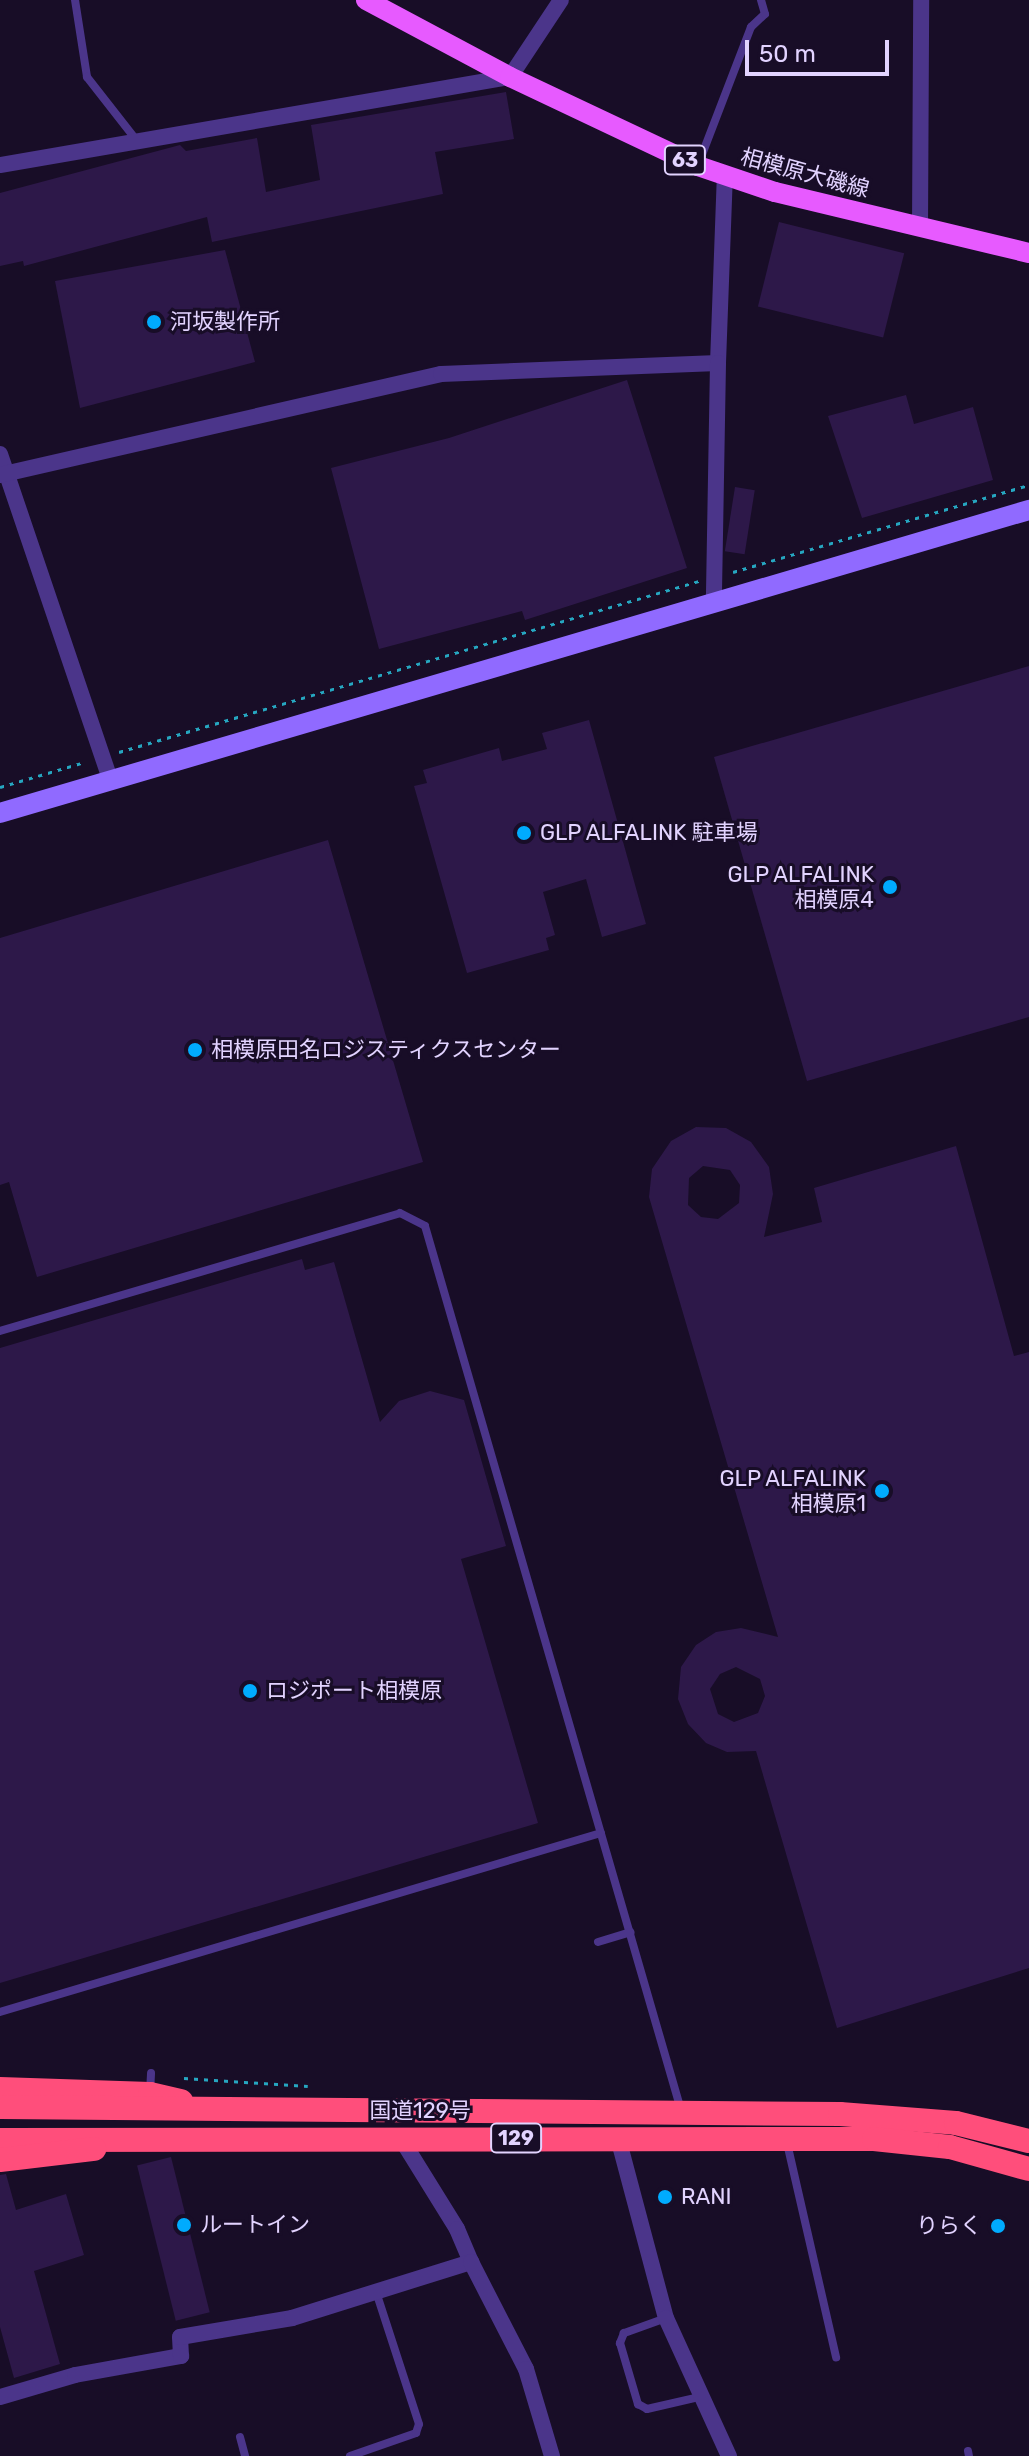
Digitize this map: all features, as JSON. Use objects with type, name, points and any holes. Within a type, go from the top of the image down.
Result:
[{"type":"highway","points":[[0,2089],[150,2083],[226,2112]]},
{"type":"highway","name":"国道129号","points":[[0,2107],[226,2112],[906,2116],[1029,2141]]},
{"type":"highway","name":"国道129号","points":[[0,2140],[400,2137],[908,2141],[1001,2158],[1029,2169]]},
{"type":"highway","points":[[0,2160],[55,2157],[151,2138]]},
{"type":"main road","name":"相模原大磯線","points":[[366,0],[510,77],[698,166],[920,228],[1029,253]]},
{"type":"street","points":[[0,165],[510,77],[561,0]]},
{"type":"street","points":[[920,228],[921,0]]},
{"type":"street","points":[[714,603],[725,176]]},
{"type":"street","points":[[3,475],[441,374],[718,363]]},
{"type":"street","points":[[0,454],[3,475],[111,781]]},
{"type":"street","points":[[0,813],[1029,510]]},
{"type":"street","points":[[400,2137],[457,2229],[526,2369],[552,2456]]},
{"type":"street","points":[[618,2138],[666,2318],[699,2397],[729,2456]]},
{"type":"street","points":[[0,2397],[75,2375],[181,2356],[180,2337],[292,2318],[471,2262]]},
{"type":"lane","points":[[75,0],[87,77],[137,141]]},
{"type":"lane","points":[[698,166],[751,27],[765,14],[761,0]]},
{"type":"lane","points":[[0,1331],[400,1213],[425,1226],[683,2114]]},
{"type":"lane","points":[[0,2012],[601,1833]]},
{"type":"lane","points":[[598,1942],[630,1932]]},
{"type":"lane","points":[[786,2138],[836,2357]]},
{"type":"lane","points":[[350,2456],[416,2433],[419,2424],[376,2292]]},
{"type":"lane","points":[[666,2318],[624,2333],[620,2343],[638,2404],[647,2409],[699,2397]]},
{"type":"lane","points":[[240,2437],[245,2456]]},
{"type":"path","points":[[0,787],[1029,485]]},
{"type":"building","points":[[506,92],[514,139],[435,152],[443,194],[212,242],[207,217],[24,266],[23,261],[0,266],[0,193],[180,145],[186,151],[257,138],[266,192],[320,180],[311,125]]},
{"type":"building","points":[[779,222],[904,253],[883,338],[758,306]]},
{"type":"building","name":"河坂製作所","points":[[225,250],[255,362],[80,408],[55,281]]},
{"type":"building","points":[[627,380],[687,568],[525,620],[522,611],[379,649],[331,468],[449,438]]},
{"type":"building","points":[[906,395],[914,424],[973,407],[993,480],[862,518],[828,416]]},
{"type":"building","points":[[735,487],[755,490],[745,554],[725,551]]},
{"type":"building","name":"GLP ALFALINK 相模原4","points":[[1029,666],[1029,1017],[807,1081],[714,757]]},
{"type":"building","name":"GLP ALFALINK 駐車場","points":[[589,720],[646,924],[602,937],[586,879],[543,892],[555,935],[546,938],[549,950],[467,973],[414,786],[427,783],[423,770],[499,748],[502,761],[547,749],[542,733]]},
{"type":"building","name":"相模原田名ロジスティクスセンター","points":[[328,840],[423,1162],[37,1277],[9,1182],[0,1185],[0,938]]},
{"type":"building","name":"GLP ALFALINK 相模原1","points":[[696,1127],[726,1128],[751,1142],[769,1167],[773,1194],[764,1237],[822,1222],[814,1188],[956,1146],[1014,1356],[1029,1352],[1029,1968],[837,2028],[756,1751],[727,1752],[706,1743],[688,1724],[678,1699],[681,1667],[696,1645],[716,1632],[741,1628],[778,1637],[649,1197],[652,1169],[671,1141]],"holes":[[[703,1166],[730,1170],[740,1185],[739,1203],[718,1219],[701,1217],[688,1205],[689,1178]],[[736,1667],[760,1679],[765,1696],[758,1713],[734,1722],[718,1714],[710,1689],[720,1674]]]},
{"type":"building","name":"ロジポート相模原","points":[[302,1259],[305,1270],[334,1262],[380,1422],[399,1401],[430,1391],[464,1400],[506,1546],[461,1559],[538,1823],[0,1983],[0,1348]]},
{"type":"building","points":[[171,2157],[210,2312],[176,2321],[137,2165]]},
{"type":"building","points":[[6,2174],[16,2210],[66,2194],[84,2255],[34,2271],[60,2364],[14,2378],[0,2327],[0,2175]]},
{"type":"place","name":"河坂製作所","points":[[154,322]]},
{"type":"place","name":"GLP ALFALINK 駐車場","points":[[524,833]]},
{"type":"place","name":"GLP ALFALINK 相模原4","points":[[890,887]]},
{"type":"place","name":"相模原田名ロジスティクスセンター","points":[[195,1050]]},
{"type":"place","name":"GLP ALFALINK 相模原1","points":[[882,1491]]},
{"type":"place","name":"ロジポート相模原","points":[[250,1691]]},
{"type":"place","name":"RANI","points":[[665,2197]]},
{"type":"place","name":"ルートイン","points":[[184,2225]]},
{"type":"place","name":"りらく","points":[[998,2226]]}]
